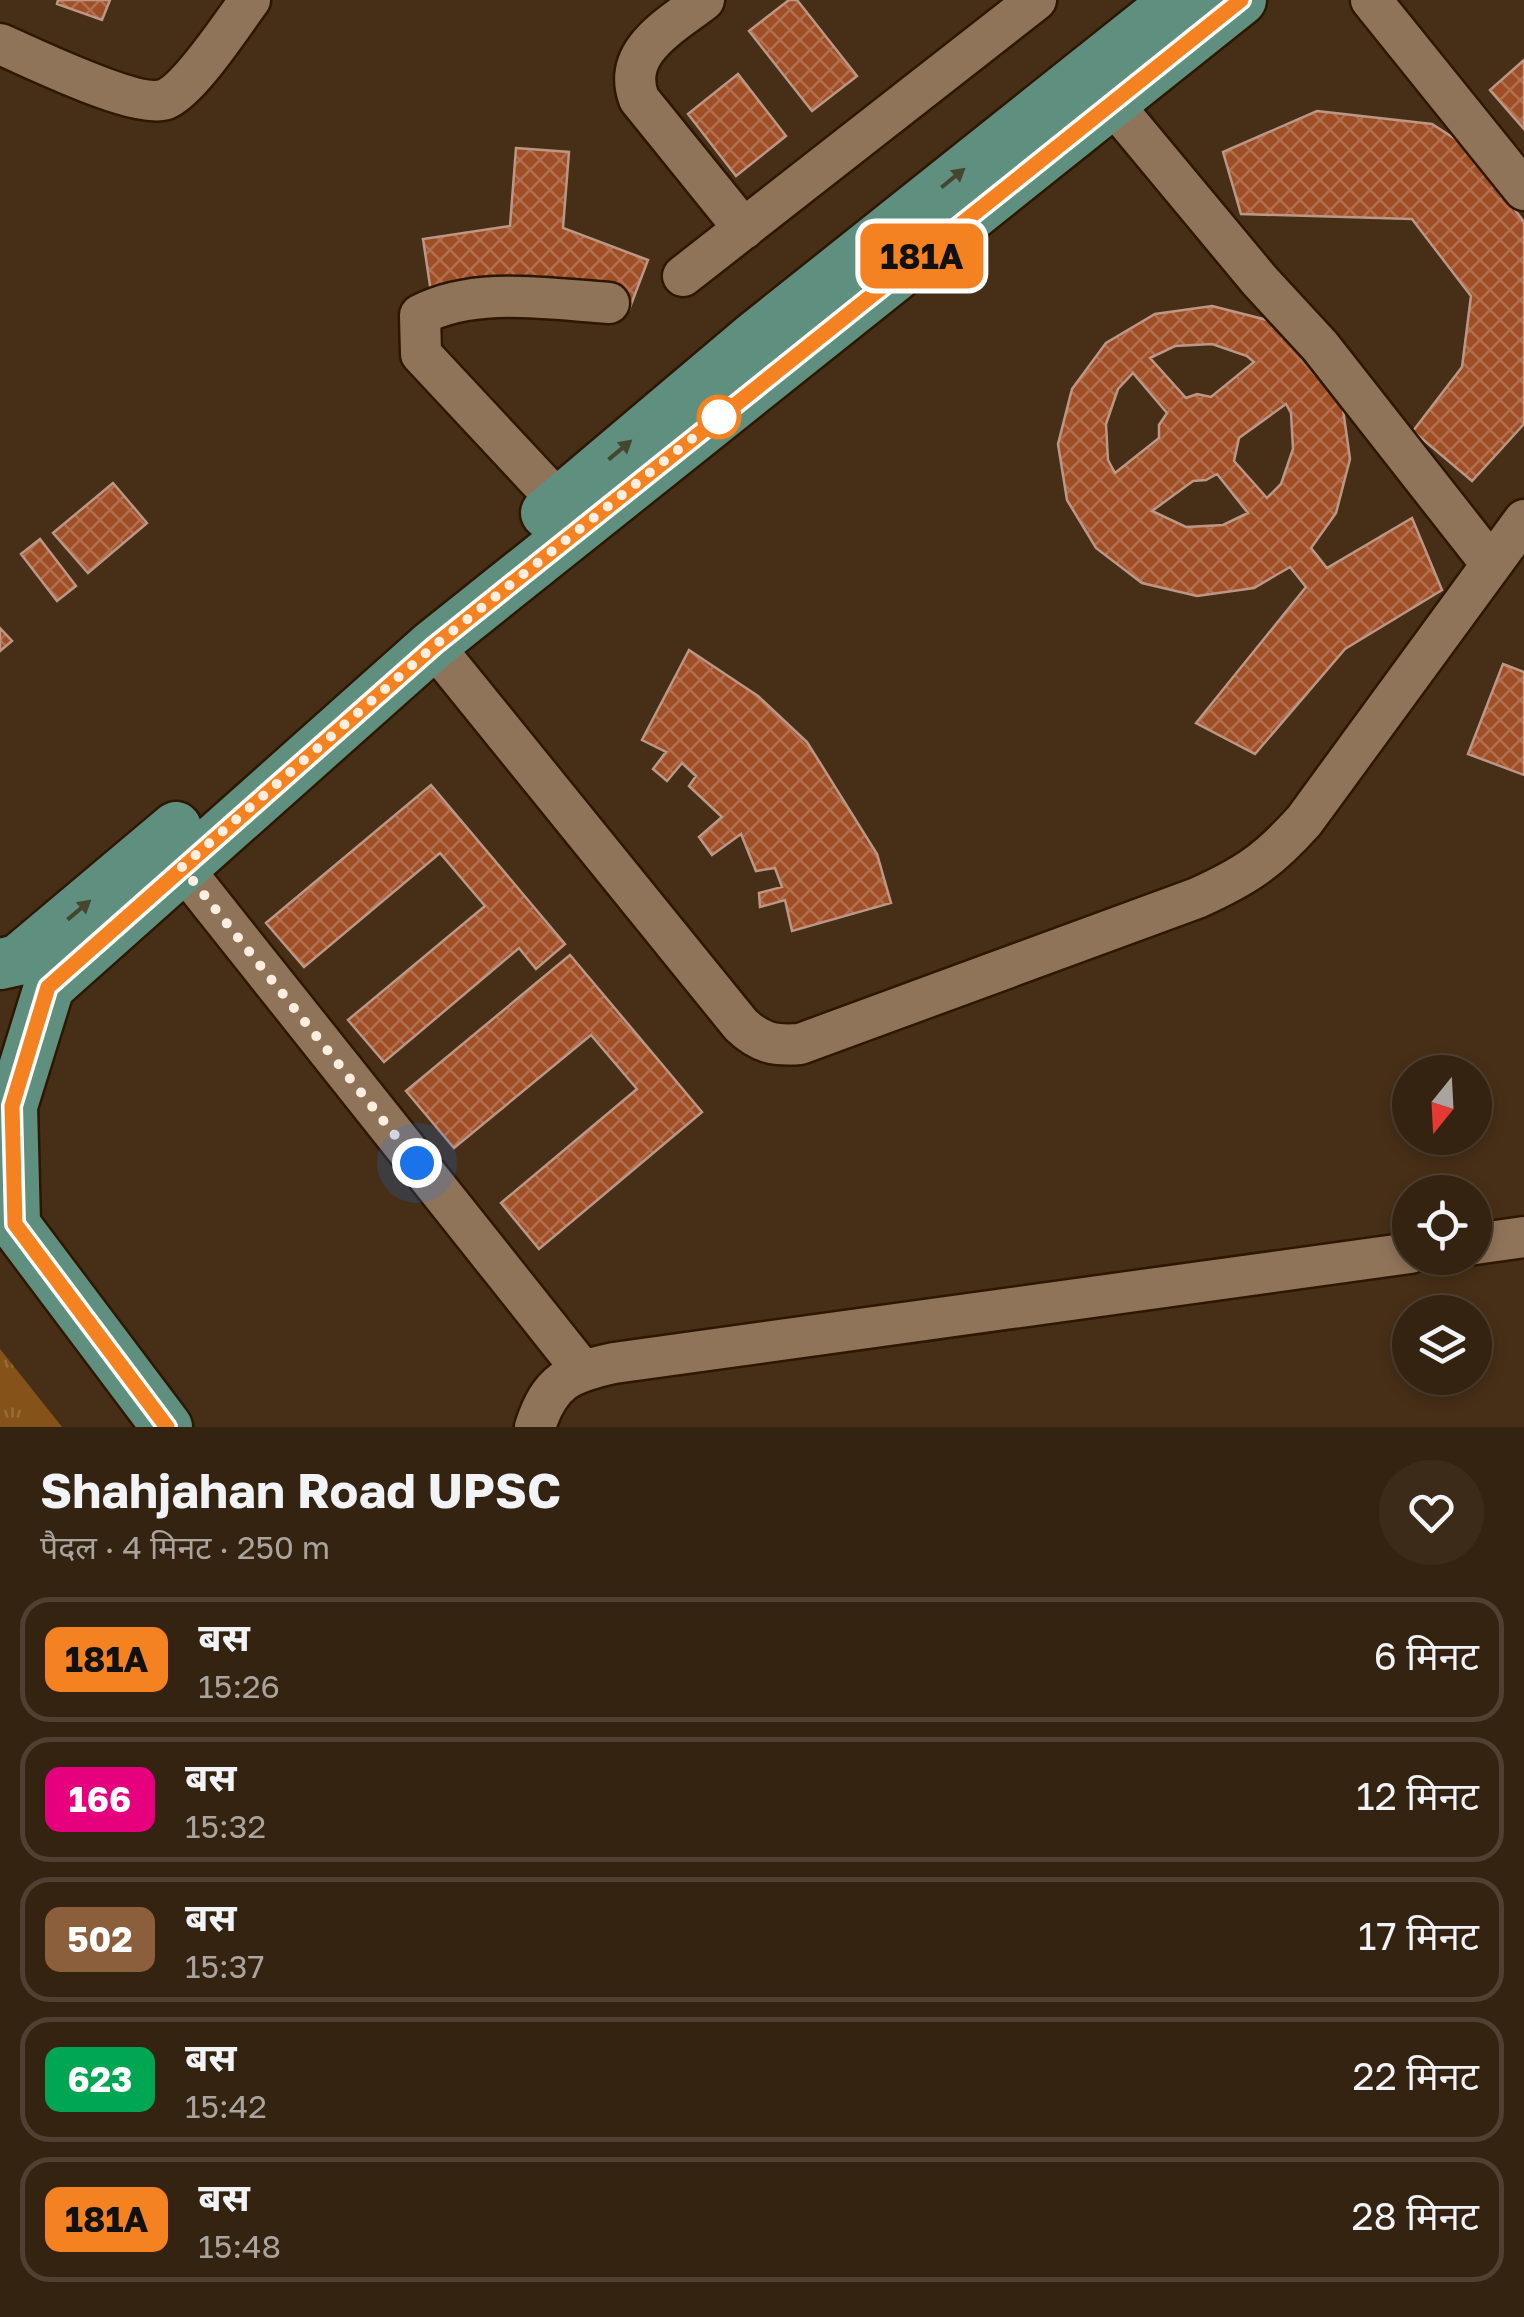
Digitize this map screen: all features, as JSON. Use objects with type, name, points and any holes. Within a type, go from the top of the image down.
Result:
[{"type":"main road","points":[[0,1030],[17,972],[753,338],[1177,0]]},
{"type":"main road","points":[[17,972],[182,867],[434,646],[1241,0]]},
{"type":"main road","points":[[17,972],[8,1214],[167,1427]]},
{"type":"street","points":[[0,44],[119,94],[146,101],[165,99],[186,84],[250,0]]},
{"type":"street","points":[[704,0],[642,51],[634,84],[640,99],[744,229]]},
{"type":"street","points":[[683,276],[1036,0]]},
{"type":"street","points":[[1372,0],[1524,190]]},
{"type":"street","points":[[1112,103],[1320,346],[1491,564]]},
{"type":"street","points":[[560,502],[421,354],[420,315],[441,304],[504,297],[608,303]]},
{"type":"street","points":[[434,646],[741,1025],[758,1041],[780,1046],[800,1044],[1197,898],[1245,876],[1278,850],[1304,820],[1524,520]]},
{"type":"street","points":[[182,867],[582,1370]]},
{"type":"street","points":[[1492,1242],[1524,1237]]},
{"type":"street","points":[[535,1427],[553,1387],[582,1370],[1392,1256]]},
{"type":"green space","points":[[0,1349],[62,1427],[0,1427]]},
{"type":"building","points":[[58,0],[110,0],[102,20],[57,4]]},
{"type":"building","points":[[789,0],[797,0],[857,76],[812,111],[749,31]]},
{"type":"building","points":[[1524,60],[1524,129],[1490,90]]},
{"type":"building","points":[[738,74],[786,136],[736,176],[688,114]]},
{"type":"building","points":[[1317,111],[1432,124],[1469,148],[1524,222],[1524,424],[1472,481],[1413,431],[1462,367],[1471,296],[1412,219],[1241,214],[1223,152]]},
{"type":"building","points":[[516,148],[569,152],[563,228],[648,260],[629,310],[537,276],[431,292],[423,239],[510,226]]},
{"type":"building","points":[[1212,306],[1267,320],[1313,354],[1342,402],[1350,459],[1336,513],[1311,548],[1327,568],[1412,518],[1442,590],[1345,649],[1255,754],[1196,723],[1306,587],[1290,567],[1254,588],[1197,596],[1142,583],[1096,548],[1067,500],[1058,444],[1072,389],[1106,343],[1155,314]],"holes":[[[1212,344],[1254,362],[1211,397],[1197,394],[1186,398],[1150,358],[1175,346]],[[1133,373],[1167,413],[1159,425],[1159,438],[1115,473],[1108,460],[1106,424],[1118,389]],[[1286,404],[1291,413],[1293,449],[1281,484],[1267,498],[1234,461],[1239,438]],[[1217,474],[1248,513],[1223,525],[1186,527],[1152,511],[1193,481]]]},
{"type":"building","points":[[113,483],[147,523],[88,573],[53,533]]},
{"type":"building","points":[[40,539],[76,586],[57,601],[21,554]]},
{"type":"building","points":[[0,628],[12,641],[0,651]]},
{"type":"building","points":[[689,650],[758,696],[807,742],[877,854],[891,903],[792,931],[785,900],[760,907],[759,893],[782,887],[775,868],[756,871],[741,834],[712,855],[699,837],[722,817],[689,786],[696,776],[682,763],[667,781],[653,769],[666,752],[642,740]]},
{"type":"building","points":[[1503,664],[1524,672],[1524,775],[1468,754]]},
{"type":"building","points":[[431,785],[565,944],[536,969],[519,948],[384,1062],[348,1020],[485,906],[440,853],[304,967],[266,923]]},
{"type":"building","points":[[570,955],[702,1112],[539,1249],[501,1203],[637,1089],[591,1035],[454,1148],[406,1091]]},
{"type":"bus line","name":"181A","points":[[167,1427],[15,1224],[12,1106],[48,987],[434,646],[1241,0]]},
{"type":"route","points":[[417,1163],[182,867],[434,646],[719,417]]}]
